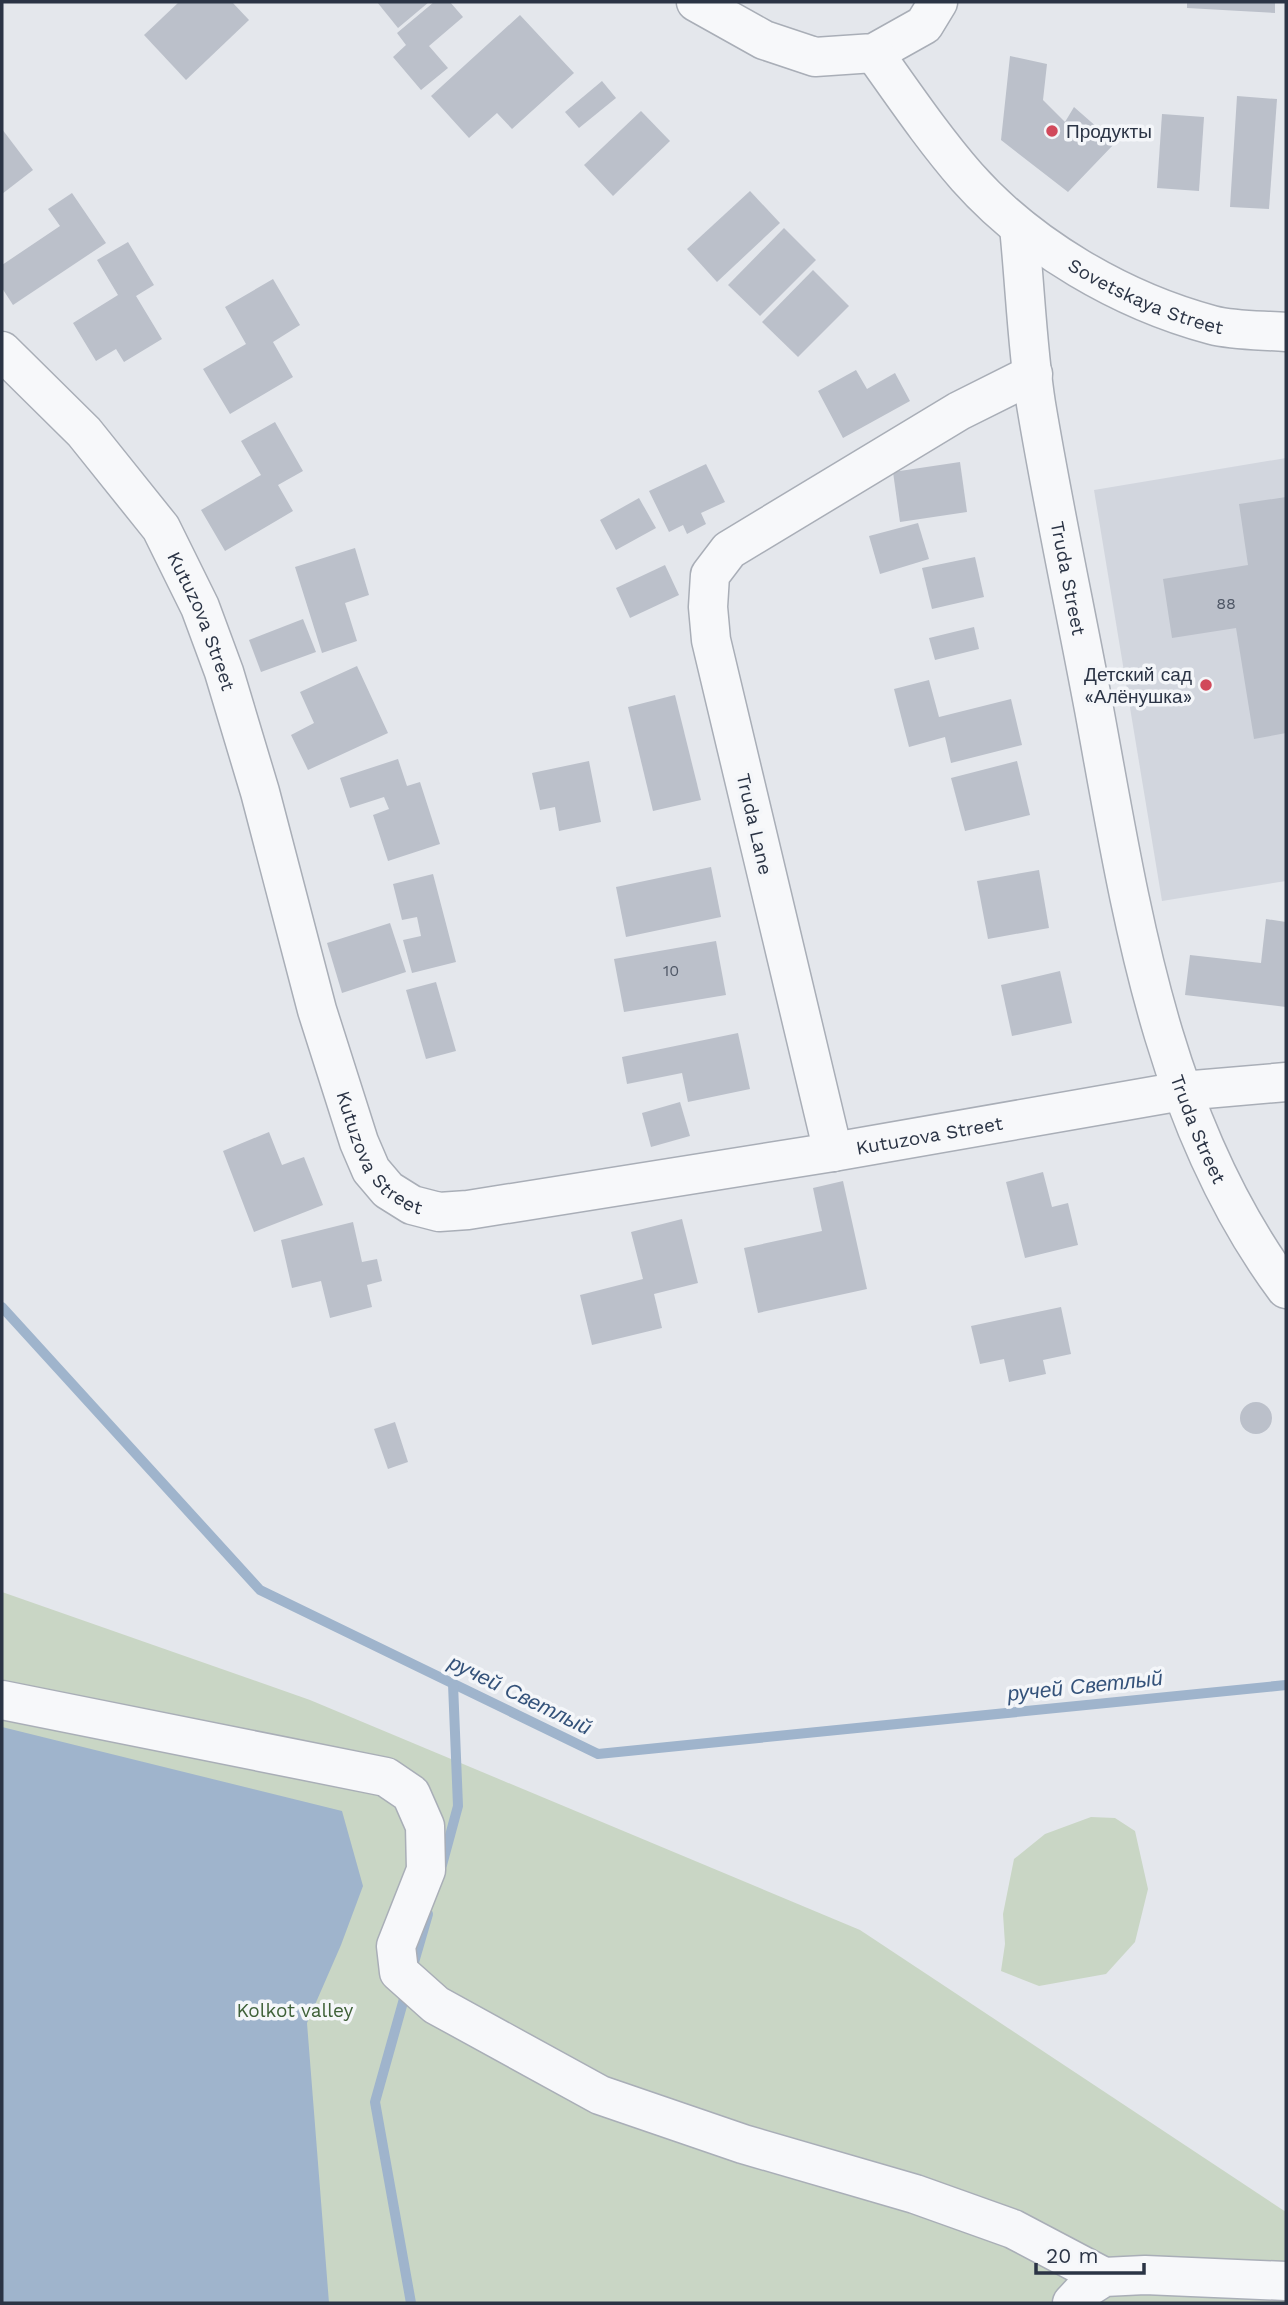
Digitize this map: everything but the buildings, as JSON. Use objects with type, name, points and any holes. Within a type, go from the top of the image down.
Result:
[{"type":"street","points":[[696,2],[764,40],[815,57],[874,53],[924,24],[938,2]]},
{"type":"street","points":[[874,53],[968,178],[1019,227]]},
{"type":"street","name":"Sovetskaya Street","points":[[1019,227],[1099,281],[1157,306],[1214,326],[1286,332]]},
{"type":"street","name":"Truda Street","points":[[1019,227],[1038,415],[1136,932],[1166,1045],[1182,1091],[1226,1195],[1286,1289]]},
{"type":"street","name":"Kutuzova Street","points":[[2,351],[84,432],[161,528],[200,607],[225,672],[260,792],[317,1010],[359,1142],[371,1170],[388,1190],[412,1205],[439,1212],[468,1210],[833,1152],[1182,1091],[1286,1082]]},
{"type":"street","name":"Truda Lane","points":[[833,1152],[711,640],[708,607],[710,575],[729,550],[772,522],[960,411],[1033,374]]},
{"type":"street","points":[[2,1700],[386,1776],[411,1794],[425,1826],[426,1870],[396,1946],[399,1972],[436,2005],[600,2095],[743,2144],[915,2194],[1013,2229],[1104,2277]]},
{"type":"street","points":[[1072,2303],[1084,2289],[1104,2277],[1145,2275],[1286,2281]]},
{"type":"shaded area","name":"Детский сад «Алёнушка»","points":[[1286,458],[1286,881],[1162,901],[1094,490]]},
{"type":"green space","name":"Kolkot valley","points":[[2,1592],[310,1700],[860,1930],[1286,2212],[1286,2303],[2,2303]]},
{"type":"green space","points":[[1091,1817],[1115,1818],[1135,1831],[1148,1889],[1135,1942],[1106,1974],[1039,1986],[1001,1971],[1005,1944],[1003,1914],[1014,1859],[1045,1834]]},
{"type":"water","points":[[2,1727],[342,1811],[363,1886],[307,2023],[329,2303],[2,2303]]},
{"type":"waterway","name":"ручей Светлый","points":[[2,1307],[260,1590],[598,1754],[1286,1685]]},
{"type":"waterway","points":[[442,1865],[458,1806],[453,1684]]},
{"type":"waterway","points":[[412,1969],[428,1914]]},
{"type":"waterway","points":[[407,1988],[375,2102],[411,2303]]},
{"type":"place","name":"Продукты","points":[[1052,131]]},
{"type":"place","name":"Детский сад «Алёнушка»","points":[[1206,685]]}]
